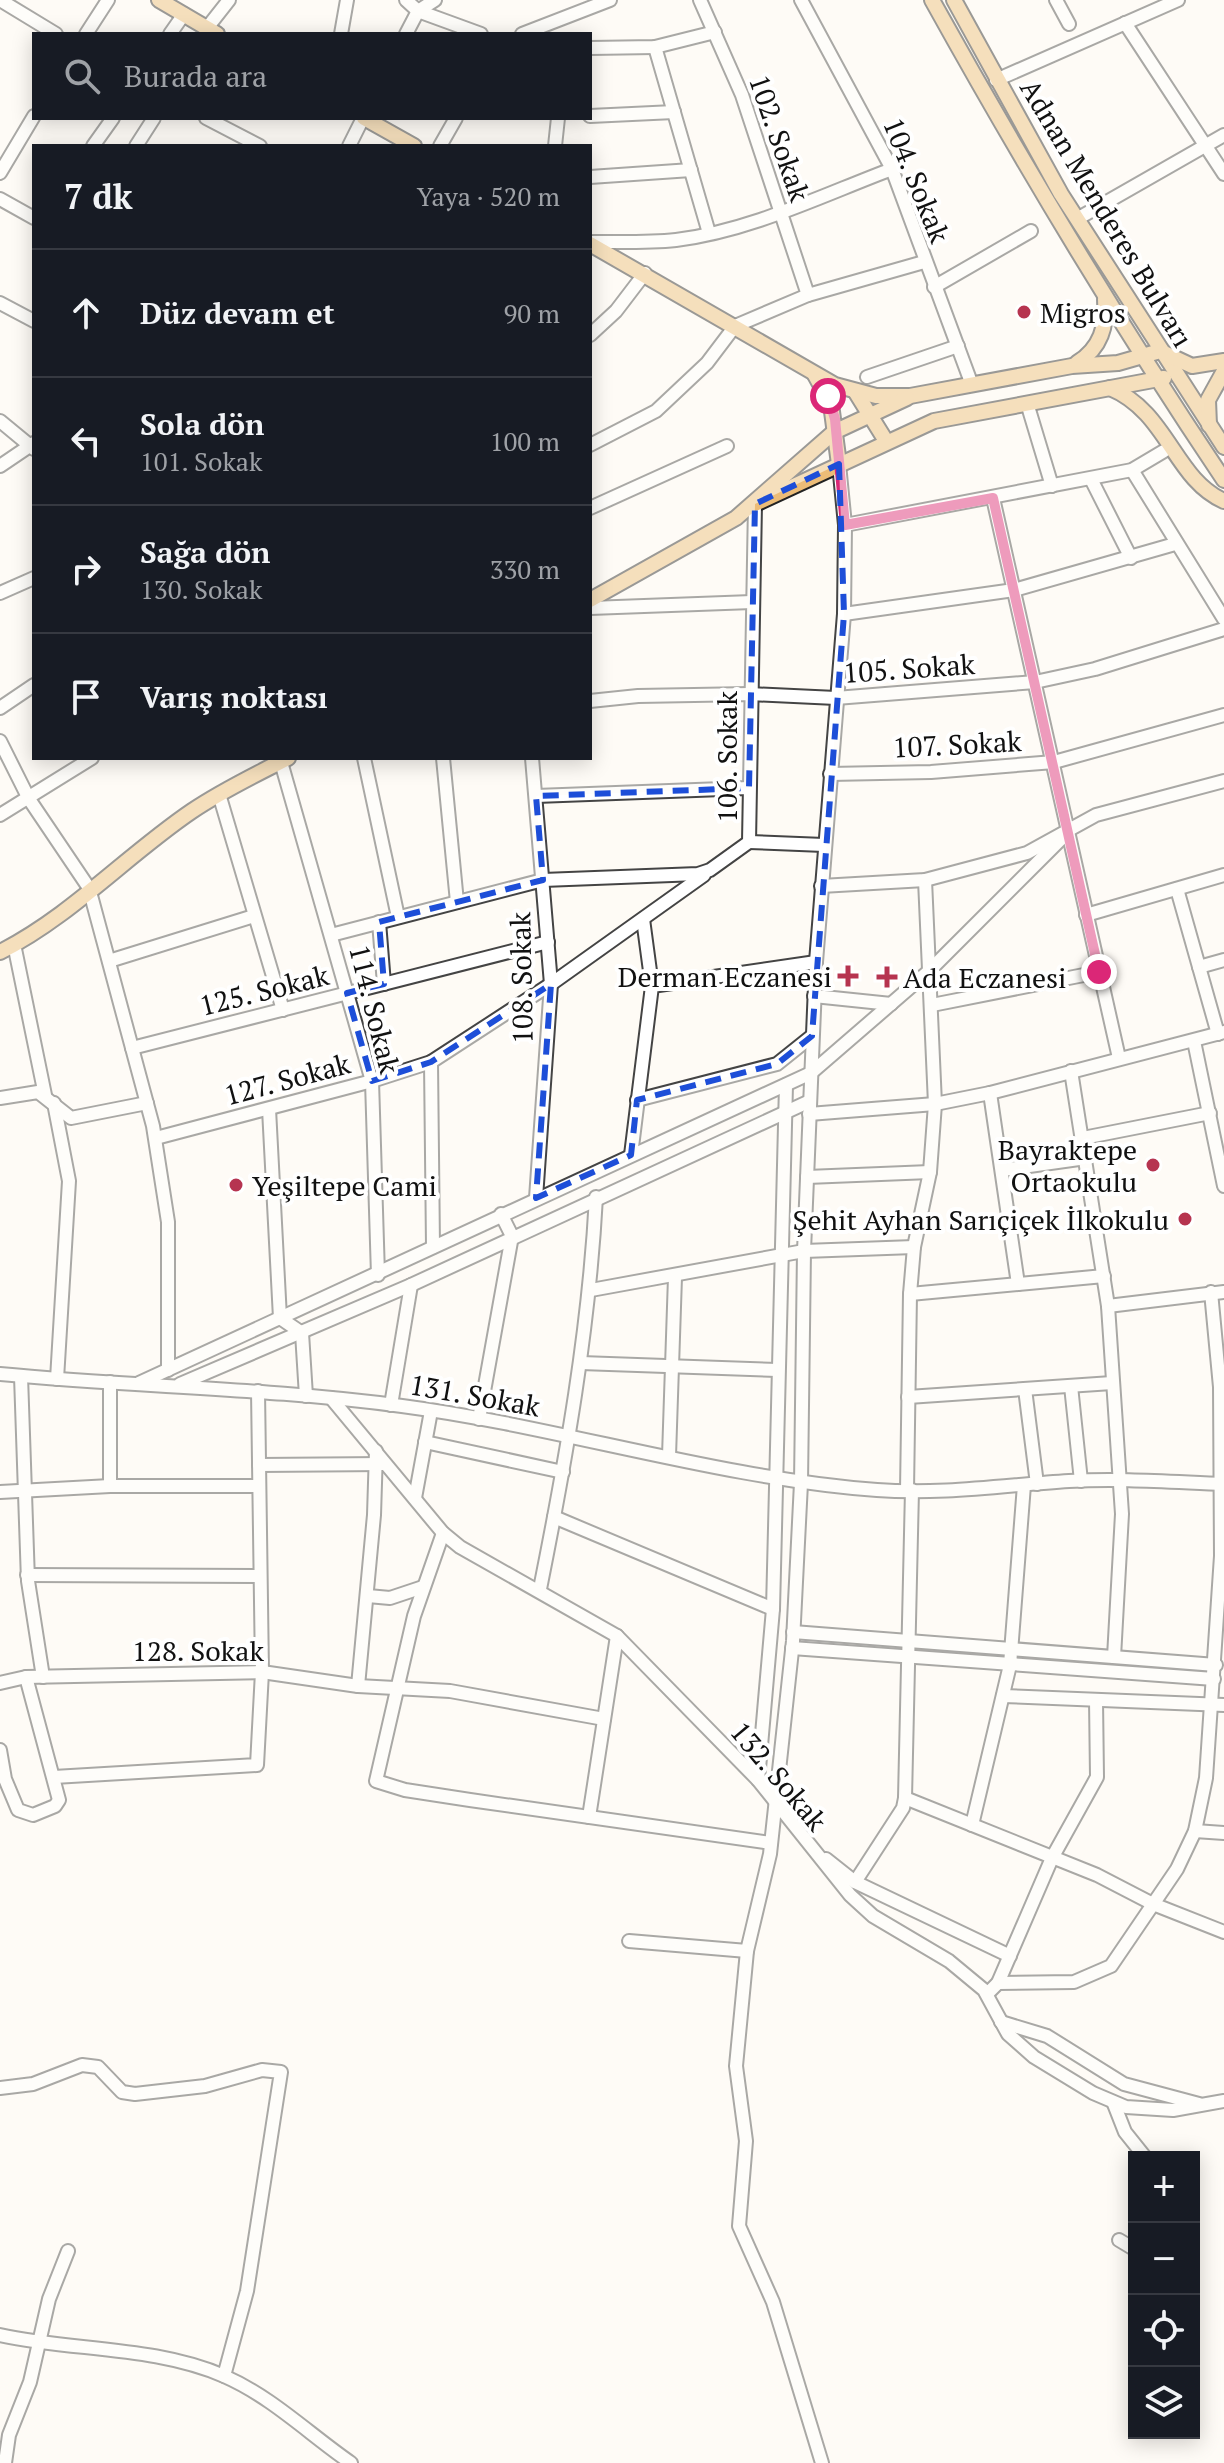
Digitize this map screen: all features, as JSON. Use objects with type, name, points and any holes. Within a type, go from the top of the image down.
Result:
[{"type":"main road","points":[[159,0],[212,31]]},
{"type":"main road","name":"Adnan Menderes Bulvarı","points":[[932,0],[1031,178],[1156,379],[1224,480]]},
{"type":"main road","name":"Adnan Menderes Bulvarı","points":[[954,0],[996,80],[1077,219],[1224,447]]},
{"type":"main road","points":[[368,120],[410,144]]},
{"type":"main road","points":[[592,244],[815,375],[855,391],[910,396]]},
{"type":"main road","points":[[1072,366],[1095,348],[1104,323],[1105,298]]},
{"type":"main road","points":[[755,504],[834,432],[910,396],[1072,366],[1118,363],[1160,351],[1192,366],[1224,362]]},
{"type":"main road","points":[[592,599],[682,551],[755,504],[934,421],[1176,376],[1224,362]]},
{"type":"main road","points":[[1209,425],[1208,400],[1224,371]]},
{"type":"main road","points":[[815,375],[831,404],[839,464]]},
{"type":"main road","points":[[1109,388],[1129,396],[1149,413],[1198,482],[1224,501]]},
{"type":"main road","points":[[855,391],[886,441]]},
{"type":"main road","points":[[0,952],[219,794],[284,760]]},
{"type":"street","points":[[0,0],[53,32]]},
{"type":"street","points":[[87,32],[108,0]]},
{"type":"street","points":[[212,31],[229,0]]},
{"type":"street","points":[[341,32],[347,0]]},
{"type":"street","points":[[406,0],[418,11],[476,32]]},
{"type":"street","points":[[407,32],[418,11],[435,0]]},
{"type":"street","points":[[554,30],[610,0]]},
{"type":"street","name":"102. Sokak","points":[[700,0],[742,95],[808,295]]},
{"type":"street","name":"104. Sokak","points":[[801,0],[892,169],[972,385]]},
{"type":"street","points":[[1056,0],[1069,24]]},
{"type":"street","points":[[996,80],[1178,0]]},
{"type":"street","points":[[171,32],[184,14]]},
{"type":"street","points":[[1125,23],[1224,174]]},
{"type":"street","points":[[592,48],[655,47],[715,32]]},
{"type":"street","points":[[655,47],[709,233]]},
{"type":"street","points":[[592,116],[674,112]]},
{"type":"street","points":[[0,173],[32,119]]},
{"type":"street","points":[[94,144],[112,120]]},
{"type":"street","points":[[137,144],[153,120]]},
{"type":"street","points":[[209,120],[246,143]]},
{"type":"street","points":[[350,144],[363,120]]},
{"type":"street","points":[[441,144],[455,120]]},
{"type":"street","points":[[555,144],[558,120]]},
{"type":"street","points":[[1077,219],[1224,135]]},
{"type":"street","points":[[592,243],[678,239],[709,233],[780,212],[892,169]]},
{"type":"street","points":[[592,177],[691,170]]},
{"type":"street","points":[[0,199],[32,217]]},
{"type":"street","points":[[934,287],[1031,231]]},
{"type":"street","points":[[592,444],[656,411],[707,363],[735,326],[808,295],[924,262]]},
{"type":"street","points":[[592,333],[616,311],[645,273]]},
{"type":"street","points":[[0,303],[32,320]]},
{"type":"street","points":[[867,377],[958,346]]},
{"type":"street","points":[[1027,403],[1052,486]]},
{"type":"street","points":[[0,421],[32,445]]},
{"type":"street","points":[[592,507],[727,446]]},
{"type":"street","points":[[0,466],[32,447]]},
{"type":"street","points":[[845,525],[1132,470],[1164,451]]},
{"type":"street","points":[[822,2463],[773,2302],[739,2226],[746,2141],[736,2066],[747,1951],[771,1843],[792,1648],[801,1483],[804,1251],[814,996],[844,614],[845,525],[839,464]]},
{"type":"street","points":[[1132,470],[1224,619]]},
{"type":"street","points":[[1091,479],[1131,558]]},
{"type":"street","points":[[993,498],[1119,1058]]},
{"type":"street","name":"106. Sokak","points":[[331,935],[543,880],[698,874],[710,870],[749,842],[755,504]]},
{"type":"street","points":[[844,614],[1014,590],[1175,544]]},
{"type":"street","points":[[0,593],[32,579]]},
{"type":"street","points":[[592,608],[752,602]]},
{"type":"street","name":"105. Sokak","points":[[592,701],[638,696],[750,694],[836,698],[1035,682],[1095,669],[1224,629]]},
{"type":"street","points":[[0,708],[32,686]]},
{"type":"street","name":"107. Sokak","points":[[830,774],[931,772],[1054,762],[1224,715]]},
{"type":"street","points":[[0,741],[29,799],[89,888],[147,1103],[156,1138],[168,1222],[168,1370]]},
{"type":"street","points":[[0,815],[89,760]]},
{"type":"street","name":"114. Sokak","points":[[284,760],[372,1081],[378,1275]]},
{"type":"street","points":[[364,760],[398,917]]},
{"type":"street","points":[[443,760],[457,902]]},
{"type":"street","name":"108. Sokak","points":[[532,760],[551,984],[536,1198]]},
{"type":"street","points":[[821,886],[925,880],[1027,853],[1096,815],[1224,781]]},
{"type":"street","points":[[536,796],[749,788]]},
{"type":"street","points":[[219,794],[283,1010]]},
{"type":"street","points":[[136,1384],[811,1073],[929,971],[1067,833]]},
{"type":"street","points":[[749,842],[824,845]]},
{"type":"street","name":"127. Sokak","points":[[156,1138],[372,1081],[431,1062],[551,984],[710,870]]},
{"type":"street","points":[[1086,915],[1224,875]]},
{"type":"street","points":[[855,1882],[903,1808],[905,1798],[910,1294],[914,1247],[930,1172],[935,1104],[925,880]]},
{"type":"street","points":[[177,1385],[411,1285],[785,1111],[809,1107],[935,1104],[990,1093],[1221,1033],[1177,889]]},
{"type":"street","points":[[109,961],[254,916]]},
{"type":"street","points":[[631,1155],[652,986],[643,919]]},
{"type":"street","points":[[379,922],[384,984]]},
{"type":"street","name":"125. Sokak","points":[[132,1048],[548,942]]},
{"type":"street","points":[[14,944],[69,1181],[57,1379]]},
{"type":"street","points":[[1199,967],[1224,960]]},
{"type":"street","points":[[652,986],[816,962]]},
{"type":"street","points":[[932,1005],[1099,972]]},
{"type":"street","points":[[814,996],[891,1004]]},
{"type":"street","points":[[637,1100],[777,1064],[812,1036]]},
{"type":"street","points":[[1194,1041],[1210,1113],[1218,1125],[1224,1186]]},
{"type":"street","points":[[431,1062],[433,1247]]},
{"type":"street","points":[[1071,1071],[1108,1306],[1122,1514],[1114,1657]]},
{"type":"street","points":[[758,1780],[773,1609],[786,1085]]},
{"type":"street","points":[[0,1098],[32,1092],[49,1099],[71,1118],[147,1103]]},
{"type":"street","points":[[990,1093],[1018,1284]]},
{"type":"street","points":[[269,1109],[280,1318]]},
{"type":"street","points":[[1083,1138],[1210,1113]]},
{"type":"street","points":[[1002,1170],[1086,1158]]},
{"type":"street","points":[[807,1177],[930,1172]]},
{"type":"street","points":[[540,1589],[581,1363],[591,1290],[596,1197]]},
{"type":"street","points":[[479,1419],[512,1236],[501,1214]]},
{"type":"street","points":[[591,1290],[780,1258],[804,1251],[914,1247]]},
{"type":"street","points":[[910,1294],[1104,1276]]},
{"type":"street","points":[[669,1456],[675,1277]]},
{"type":"street","points":[[391,1405],[411,1285]]},
{"type":"street","points":[[998,1983],[1054,1984],[1097,1975],[1118,1959],[1125,1941],[1177,1869],[1195,1831],[1206,1778],[1210,1730],[1218,1705],[1214,1679],[1221,1607],[1223,1484],[1218,1292],[1108,1306]]},
{"type":"street","points":[[280,1318],[302,1333]]},
{"type":"street","points":[[302,1333],[306,1396]]},
{"type":"street","points":[[581,1363],[777,1370]]},
{"type":"street","name":"131. Sokak","points":[[0,1374],[258,1391],[391,1405],[570,1436],[801,1483],[909,1490],[1120,1480],[1223,1484]]},
{"type":"street","points":[[21,1376],[27,1575],[43,1677]]},
{"type":"street","points":[[110,1382],[110,1486]]},
{"type":"street","points":[[908,1397],[1112,1383]]},
{"type":"street","points":[[1071,1386],[1081,1481]]},
{"type":"street","points":[[972,1825],[1012,1649],[1030,1485],[1025,1389]]},
{"type":"street","points":[[54,1777],[257,1765],[262,1672],[258,1391]]},
{"type":"street","name":"132. Sokak","points":[[331,1398],[443,1533],[460,1547],[540,1589],[617,1636],[758,1780],[775,1806],[850,1895],[873,1916],[949,1961],[987,1994],[1001,2022],[1034,2057],[1114,2104],[1150,2109],[1224,2101]]},
{"type":"street","points":[[415,1498],[431,1411]]},
{"type":"street","points":[[425,1442],[563,1472]]},
{"type":"street","points":[[259,1465],[380,1460],[358,1686]]},
{"type":"street","points":[[0,1492],[110,1486],[259,1486]]},
{"type":"street","points":[[554,1517],[773,1609]]},
{"type":"street","points":[[443,1533],[423,1587],[395,1688],[376,1781],[418,1792],[771,1843]]},
{"type":"street","points":[[27,1575],[260,1576]]},
{"type":"street","points":[[368,1596],[390,1598],[423,1587]]},
{"type":"street","points":[[793,1632],[1216,1665]]},
{"type":"street","points":[[589,1817],[617,1636]]},
{"type":"street","points":[[792,1648],[1214,1679]]},
{"type":"street","name":"128. Sokak","points":[[0,1683],[26,1677],[262,1672],[358,1686],[485,1696],[604,1719]]},
{"type":"street","points":[[0,1750],[5,1779],[18,1810],[25,1814],[55,1806],[59,1800],[54,1777],[26,1677]]},
{"type":"street","points":[[1003,1696],[1218,1705]]},
{"type":"street","points":[[987,1994],[998,1983],[1052,1858],[1097,1777],[1096,1700]]},
{"type":"street","points":[[1210,1730],[1224,1730]]},
{"type":"street","points":[[905,1798],[1224,1932]]},
{"type":"street","points":[[792,1827],[855,1882],[1010,1956]]},
{"type":"street","points":[[1195,1831],[1224,1833]]},
{"type":"street","points":[[629,1941],[747,1951]]},
{"type":"street","points":[[1001,2022],[1047,2036],[1124,2084],[1207,2105]]},
{"type":"street","points":[[0,2088],[33,2084],[82,2065],[98,2067],[122,2092],[135,2094],[205,2086],[262,2070],[281,2072],[258,2232],[224,2376]]},
{"type":"street","points":[[1114,2104],[1125,2132],[1140,2151]]},
{"type":"street","points":[[1119,2240],[1128,2245]]},
{"type":"street","points":[[5,2463],[9,2435],[30,2382],[49,2299],[68,2251]]},
{"type":"street","points":[[0,2335],[40,2344],[85,2346],[224,2376],[278,2406],[351,2463]]},
{"type":"highlighted area","points":[[839,464],[844,614],[812,1036],[800,1049],[777,1064],[637,1100],[631,1155],[536,1198],[551,984],[431,1062],[372,1081],[347,993],[384,984],[379,922],[543,880],[536,796],[749,788],[755,504]]},
{"type":"place","name":"Migros","points":[[1024,312]]},
{"type":"place","name":"Derman Eczanesi","points":[[848,976]]},
{"type":"place","name":"Ada Eczanesi","points":[[887,977]]},
{"type":"place","name":"Bayraktepe Ortaokulu","points":[[1153,1165]]},
{"type":"place","name":"Yeşiltepe Cami","points":[[236,1185]]},
{"type":"place","name":"Şehit Ayhan Sarıçiçek İlkokulu","points":[[1185,1219]]},
{"type":"route","points":[[828,396],[835,419],[845,525],[993,498],[1099,972]]}]
